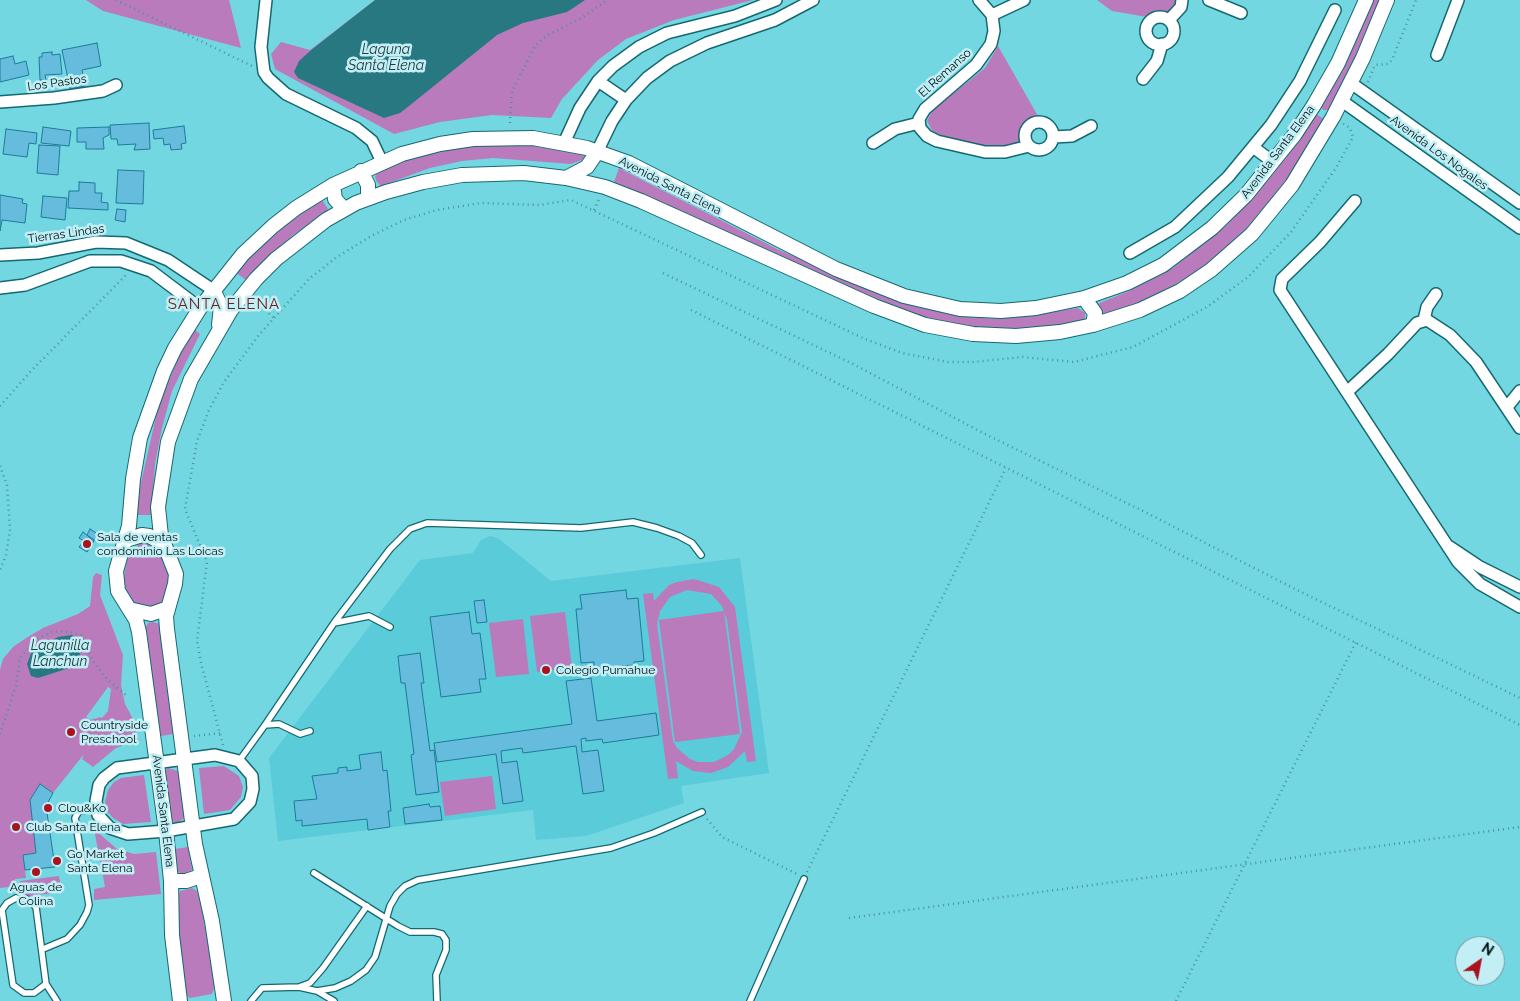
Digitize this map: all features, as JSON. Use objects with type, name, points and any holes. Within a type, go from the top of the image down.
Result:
[{"type":"street","points":[[266,0],[261,47],[264,72],[272,84],[286,94],[361,132],[372,141],[382,162]]},
{"type":"street","points":[[564,143],[580,108],[598,81],[626,56],[657,37],[677,30],[735,16],[776,0]]},
{"type":"street","points":[[566,178],[586,167],[597,152],[612,121],[626,100],[647,78],[682,55],[775,20],[813,0]]},
{"type":"street","points":[[979,0],[992,15],[1024,0]]},
{"type":"street","points":[[1169,20],[1181,7],[1182,0]]},
{"type":"street","points":[[1209,0],[1241,13]]},
{"type":"street","name":"Avenida Santa Elena","points":[[180,1001],[172,935],[171,880],[166,831],[139,632],[129,609],[118,591],[116,580],[118,561],[126,540],[136,461],[147,415],[175,348],[213,290],[243,254],[273,226],[296,208],[333,185],[382,162],[423,148],[473,139],[518,137],[564,143],[597,152],[629,164],[836,268],[904,296],[960,309],[1000,311],[1036,308],[1084,298],[1148,273],[1192,245],[1232,210],[1273,162],[1327,84],[1350,40],[1366,0]]},
{"type":"street","name":"Avenida Santa Elena","points":[[224,1001],[212,921],[201,876],[193,827],[166,629],[168,608],[176,574],[163,543],[159,528],[158,507],[168,442],[191,379],[218,329],[246,291],[268,267],[310,232],[344,209],[368,198],[423,182],[471,174],[524,173],[566,178],[605,188],[655,206],[882,310],[925,325],[973,334],[1008,336],[1060,332],[1093,325],[1163,301],[1204,276],[1238,248],[1264,220],[1292,185],[1342,101],[1387,0]]},
{"type":"street","points":[[1436,55],[1458,0]]},
{"type":"street","points":[[1130,252],[1164,235],[1185,219],[1218,188],[1252,147],[1300,82],[1335,10]]},
{"type":"street","name":"El Remanso","points":[[919,123],[925,109],[984,56],[993,38],[992,15]]},
{"type":"street","points":[[1157,17],[1169,20],[1174,32],[1170,40],[1162,44],[1151,40],[1147,29],[1150,21],[1157,17]]},
{"type":"street","points":[[1143,79],[1157,61],[1162,44]]},
{"type":"street","points":[[598,81],[626,100]]},
{"type":"street","name":"Avenida Los Nogales","points":[[1351,83],[1520,203]]},
{"type":"street","name":"Los Pastos","points":[[0,102],[64,97],[103,91],[116,85]]},
{"type":"street","name":"Avenida Los Nogales","points":[[1342,101],[1520,228]]},
{"type":"street","points":[[873,144],[895,129],[919,123],[923,133],[932,139],[976,150],[1005,152],[1029,146]]},
{"type":"street","points":[[1044,123],[1051,129],[1053,137],[1050,144],[1044,149],[1036,150],[1029,146],[1025,134],[1032,124],[1044,123]]},
{"type":"street","points":[[1053,137],[1072,136],[1091,126]]},
{"type":"street","points":[[1252,147],[1273,162]]},
{"type":"street","points":[[361,171],[368,185],[368,198]]},
{"type":"street","points":[[333,185],[334,200],[344,209]]},
{"type":"street","points":[[1488,205],[1500,189]]},
{"type":"street","points":[[1355,201],[1320,242],[1282,279],[1280,286],[1347,392],[1471,578],[1520,607]]},
{"type":"street","name":"Tierras Lindas","points":[[0,255],[38,253],[96,242],[126,243],[168,260],[213,290]]},
{"type":"street","points":[[0,288],[30,283],[90,261],[121,261],[151,271],[200,308]]},
{"type":"street","points":[[213,290],[221,306],[218,329]]},
{"type":"street","points":[[1424,320],[1427,307],[1436,294]]},
{"type":"street","points":[[1084,298],[1095,313],[1093,325]]},
{"type":"street","points":[[1347,392],[1388,354],[1417,323],[1424,320],[1442,329],[1467,352],[1520,428]]},
{"type":"street","points":[[1507,407],[1520,391]]},
{"type":"street","points":[[126,540],[142,535],[149,536],[163,543]]},
{"type":"street","points":[[1448,546],[1480,567],[1520,586]]},
{"type":"street","points":[[129,609],[150,614],[168,608]]},
{"type":"street","points":[[226,756],[239,761],[249,771],[253,783],[253,796],[246,809],[226,822],[166,831],[122,833],[105,824],[96,809],[99,785],[110,773],[123,766],[226,756]]},
{"type":"street","points":[[171,880],[186,881],[201,876]]},
{"type":"lane","points":[[239,761],[334,623],[390,549],[410,529],[427,523],[581,528],[633,522],[679,536],[692,543],[701,555]]},
{"type":"lane","points":[[334,623],[368,616],[390,627]]},
{"type":"lane","points":[[265,725],[279,724],[300,734],[310,731]]},
{"type":"lane","points":[[43,949],[67,939],[80,925],[87,912],[89,905],[75,818],[79,811],[96,809]]},
{"type":"lane","points":[[316,991],[336,988],[352,981],[366,970],[375,957],[397,894],[405,886],[418,880],[611,848],[654,833],[702,812]]},
{"type":"lane","points":[[314,873],[410,932],[442,934],[446,940],[446,950],[436,975],[437,1001]]},
{"type":"lane","points":[[750,1001],[804,879]]},
{"type":"lane","points":[[46,984],[38,991],[29,994],[20,991],[13,985],[2,910],[7,903],[22,898],[27,899],[36,907],[43,949],[46,984],[57,1001]]},
{"type":"lane","points":[[250,1001],[262,988],[299,986],[310,982],[323,968],[367,906]]},
{"type":"lane","points":[[299,986],[316,991],[334,1001]]},
{"type":"path","points":[[116,0],[264,72]]},
{"type":"path","points":[[510,123],[512,91],[535,46],[546,36],[580,19],[608,0]]},
{"type":"path","points":[[1375,65],[1388,64],[1392,60],[1416,0]]},
{"type":"path","points":[[226,756],[206,685],[197,641],[207,562],[186,515],[185,501],[197,441],[216,396],[235,365],[274,318],[308,279],[337,257],[371,236],[422,214],[481,203],[540,205],[565,200],[576,202],[594,210],[858,336],[902,352],[948,362],[1023,358],[1074,362],[1133,347],[1207,307],[1248,277],[1291,232],[1336,168],[1353,136],[1352,131],[1346,126]]},
{"type":"path","points":[[594,210],[605,188]]},
{"type":"path","points":[[0,406],[31,371],[130,270]]},
{"type":"path","points":[[663,274],[853,364],[982,433],[1145,512],[1301,592],[1520,698]]},
{"type":"path","points":[[254,300],[274,318]]},
{"type":"path","points":[[690,310],[1356,642],[1520,726]]},
{"type":"path","points":[[0,466],[7,486],[10,530],[6,555],[0,570]]},
{"type":"path","points":[[702,812],[722,837],[778,863],[804,879],[1006,468]]},
{"type":"path","points":[[0,734],[16,686],[20,658],[37,639],[52,632],[64,631],[81,635],[93,662],[108,680],[127,696]]},
{"type":"path","points":[[1176,1001],[1356,642]]},
{"type":"path","points":[[192,736],[221,733]]},
{"type":"path","points":[[849,918],[1520,827]]},
{"type":"shaded area","points":[[86,0],[229,0],[241,48],[103,11]]},
{"type":"shaded area","points":[[375,0],[753,0],[674,20],[626,39],[598,60],[562,99],[551,118],[492,115],[440,122],[394,134],[275,69],[271,54],[281,42],[310,50]]},
{"type":"shaded area","points":[[1097,0],[1178,0],[1176,6],[1168,13],[1153,13],[1147,17],[1112,11]]},
{"type":"shaded area","points":[[1372,0],[1380,0],[1369,29],[1342,88],[1328,110],[1323,110],[1321,106],[1344,69]]},
{"type":"shaded area","points":[[998,46],[1038,116],[1023,127],[1018,143],[1012,147],[992,147],[949,138],[933,132],[927,121],[932,111],[985,68]]},
{"type":"shaded area","points":[[1316,114],[1324,119],[1300,161],[1261,213],[1232,243],[1196,272],[1164,291],[1136,304],[1102,314],[1097,304],[1129,291],[1173,268],[1227,225],[1274,173]]},
{"type":"shaded area","points":[[474,145],[528,145],[585,155],[582,160],[571,164],[493,158],[462,161],[430,168],[381,186],[375,177],[377,172],[418,156]]},
{"type":"shaded area","points":[[619,168],[779,250],[921,308],[969,317],[997,319],[1078,308],[1085,313],[1085,318],[1083,322],[1049,327],[1008,329],[966,326],[923,317],[856,290],[614,182]]},
{"type":"shaded area","points":[[323,201],[328,209],[326,212],[293,235],[246,280],[235,272],[271,236],[316,203]]},
{"type":"shaded area","points":[[194,329],[200,334],[172,391],[162,428],[155,464],[151,515],[137,515],[140,487],[158,408],[179,356]]},
{"type":"shaded area","name":"Colegio Pumahue","points":[[490,536],[498,538],[551,581],[740,558],[769,773],[681,786],[684,803],[586,836],[536,840],[533,810],[278,841],[269,758],[420,560],[473,553],[481,540]]},
{"type":"shaded area","points":[[141,542],[157,548],[168,569],[165,597],[154,608],[135,604],[128,596],[123,582],[128,555]]},
{"type":"shaded area","points":[[96,573],[102,575],[100,595],[123,655],[121,685],[125,704],[134,721],[138,740],[116,748],[93,767],[82,759],[84,754],[53,793],[40,784],[30,800],[36,853],[23,855],[26,878],[15,879],[16,886],[0,888],[0,670],[3,659],[13,647],[26,638],[43,628],[78,614],[90,606],[93,577]],"holes":[[[108,687],[111,689],[108,711],[102,718],[90,720],[86,717]]]},
{"type":"shaded area","points":[[694,579],[719,587],[735,607],[756,761],[747,762],[745,751],[728,767],[711,773],[693,771],[676,761],[678,778],[668,779],[643,594],[653,593],[654,601],[669,585]],"holes":[[[687,590],[711,594],[722,606],[727,620],[742,732],[734,749],[728,755],[714,762],[698,762],[690,759],[677,748],[673,741],[657,624],[660,611],[670,597]]]},
{"type":"shaded area","points":[[724,611],[740,734],[675,742],[659,620]]},
{"type":"shaded area","points":[[565,612],[572,668],[537,672],[530,616]]},
{"type":"shaded area","points":[[523,619],[529,674],[496,677],[489,623]]},
{"type":"shaded area","points":[[148,623],[160,624],[174,734],[161,736],[145,629]]},
{"type":"shaded area","points":[[224,766],[239,776],[243,787],[241,797],[230,810],[204,814],[199,768]]},
{"type":"shaded area","points":[[168,768],[178,771],[180,780],[186,817],[177,823],[172,821],[170,816],[164,772]]},
{"type":"shaded area","points":[[144,775],[151,822],[123,824],[113,818],[107,811],[105,802],[108,790],[114,782],[121,778]]},
{"type":"shaded area","points":[[492,776],[496,809],[445,816],[440,782]]},
{"type":"shaded area","points":[[94,829],[117,849],[134,854],[156,852],[161,894],[94,900],[94,889],[105,887]]},
{"type":"shaded area","points":[[188,847],[192,870],[183,875],[176,870],[175,849]]},
{"type":"shaded area","points":[[59,876],[62,892],[22,897],[20,881]]},
{"type":"shaded area","points":[[192,888],[197,891],[202,910],[215,985],[212,994],[190,998],[186,995],[181,961],[177,902],[180,891]]},
{"type":"water","name":"Laguna Santa Elena","points":[[375,0],[585,0],[567,12],[523,23],[497,35],[400,113],[384,118],[298,78],[294,72],[299,61],[310,51]]},
{"type":"water","name":"Lagunilla Lanchun","points":[[72,635],[79,640],[80,657],[69,668],[38,678],[31,676],[27,664],[32,651],[58,637]]},
{"type":"building","points":[[97,43],[101,66],[82,70],[85,86],[70,89],[62,50]]},
{"type":"building","points":[[52,52],[52,55],[60,54],[62,74],[45,75],[46,80],[40,80],[39,57],[42,57],[42,53]]},
{"type":"building","points":[[13,56],[15,64],[26,61],[29,75],[0,82],[0,59]]},
{"type":"building","points":[[149,123],[150,149],[134,150],[136,144],[118,145],[117,139],[111,139],[110,125]]},
{"type":"building","points":[[184,126],[186,143],[181,144],[182,149],[171,150],[170,144],[164,145],[163,138],[154,139],[153,130]]},
{"type":"building","points":[[43,127],[71,131],[69,146],[41,143]]},
{"type":"building","points":[[109,127],[109,135],[103,138],[104,149],[86,149],[86,142],[77,142],[77,128]]},
{"type":"building","points":[[6,129],[37,133],[36,144],[29,143],[27,157],[3,154]]},
{"type":"building","points":[[39,145],[60,146],[58,175],[37,173]]},
{"type":"building","points":[[118,170],[144,171],[143,204],[116,203]]},
{"type":"building","points":[[79,182],[95,183],[95,193],[102,193],[101,202],[108,203],[108,210],[68,208],[69,191],[79,191]]},
{"type":"building","points":[[0,195],[23,199],[22,203],[27,204],[25,223],[2,220],[0,231]]},
{"type":"building","points":[[43,196],[67,198],[65,220],[41,217]]},
{"type":"building","points":[[117,209],[126,210],[125,222],[115,220]]},
{"type":"building","points":[[90,529],[101,536],[97,542],[87,535]]},
{"type":"building","name":"Sala de ventas condominio Las Loicas","points":[[83,532],[94,541],[87,552],[79,547],[84,541],[79,538]]},
{"type":"building","points":[[626,590],[627,599],[638,598],[644,661],[634,662],[634,665],[594,669],[594,662],[581,663],[576,609],[582,609],[580,595]]},
{"type":"building","points":[[484,600],[487,622],[477,623],[474,601]]},
{"type":"building","points":[[469,612],[472,634],[480,633],[486,679],[479,679],[481,692],[441,697],[430,617]]},
{"type":"building","points":[[420,653],[424,683],[421,683],[430,751],[434,750],[439,792],[416,795],[411,755],[414,754],[405,683],[401,683],[398,656]]},
{"type":"building","points":[[591,678],[597,721],[656,713],[659,735],[603,743],[602,739],[586,741],[586,738],[581,739],[582,752],[598,750],[604,791],[583,794],[576,746],[523,753],[522,748],[501,751],[502,763],[517,761],[523,801],[503,804],[496,754],[437,762],[434,743],[572,724],[566,681]]},
{"type":"building","points":[[381,752],[383,771],[387,770],[391,811],[388,811],[390,827],[368,830],[367,819],[302,826],[302,820],[296,821],[294,801],[317,799],[312,776],[338,773],[338,768],[347,767],[347,771],[361,769],[359,755]]},
{"type":"building","points":[[40,784],[53,793],[46,806],[55,867],[25,870],[23,855],[36,853],[30,800]]},
{"type":"building","points":[[429,804],[430,807],[440,806],[442,820],[405,824],[403,808]]},
{"type":"place","name":"Sala de ventas condominio Las Loicas","points":[[87,544]]},
{"type":"place","name":"Colegio Pumahue","points":[[546,670]]},
{"type":"place","name":"Countryside Preschool","points":[[71,732]]},
{"type":"place","name":"Clou&Ko","points":[[48,808]]},
{"type":"place","name":"Club Santa Elena","points":[[16,827]]},
{"type":"place","name":"Go Market Santa Elena","points":[[57,861]]},
{"type":"place","name":"Aguas de Colina","points":[[36,872]]},
{"type":"district","name":"SANTA ELENA","points":[[224,304]]}]
